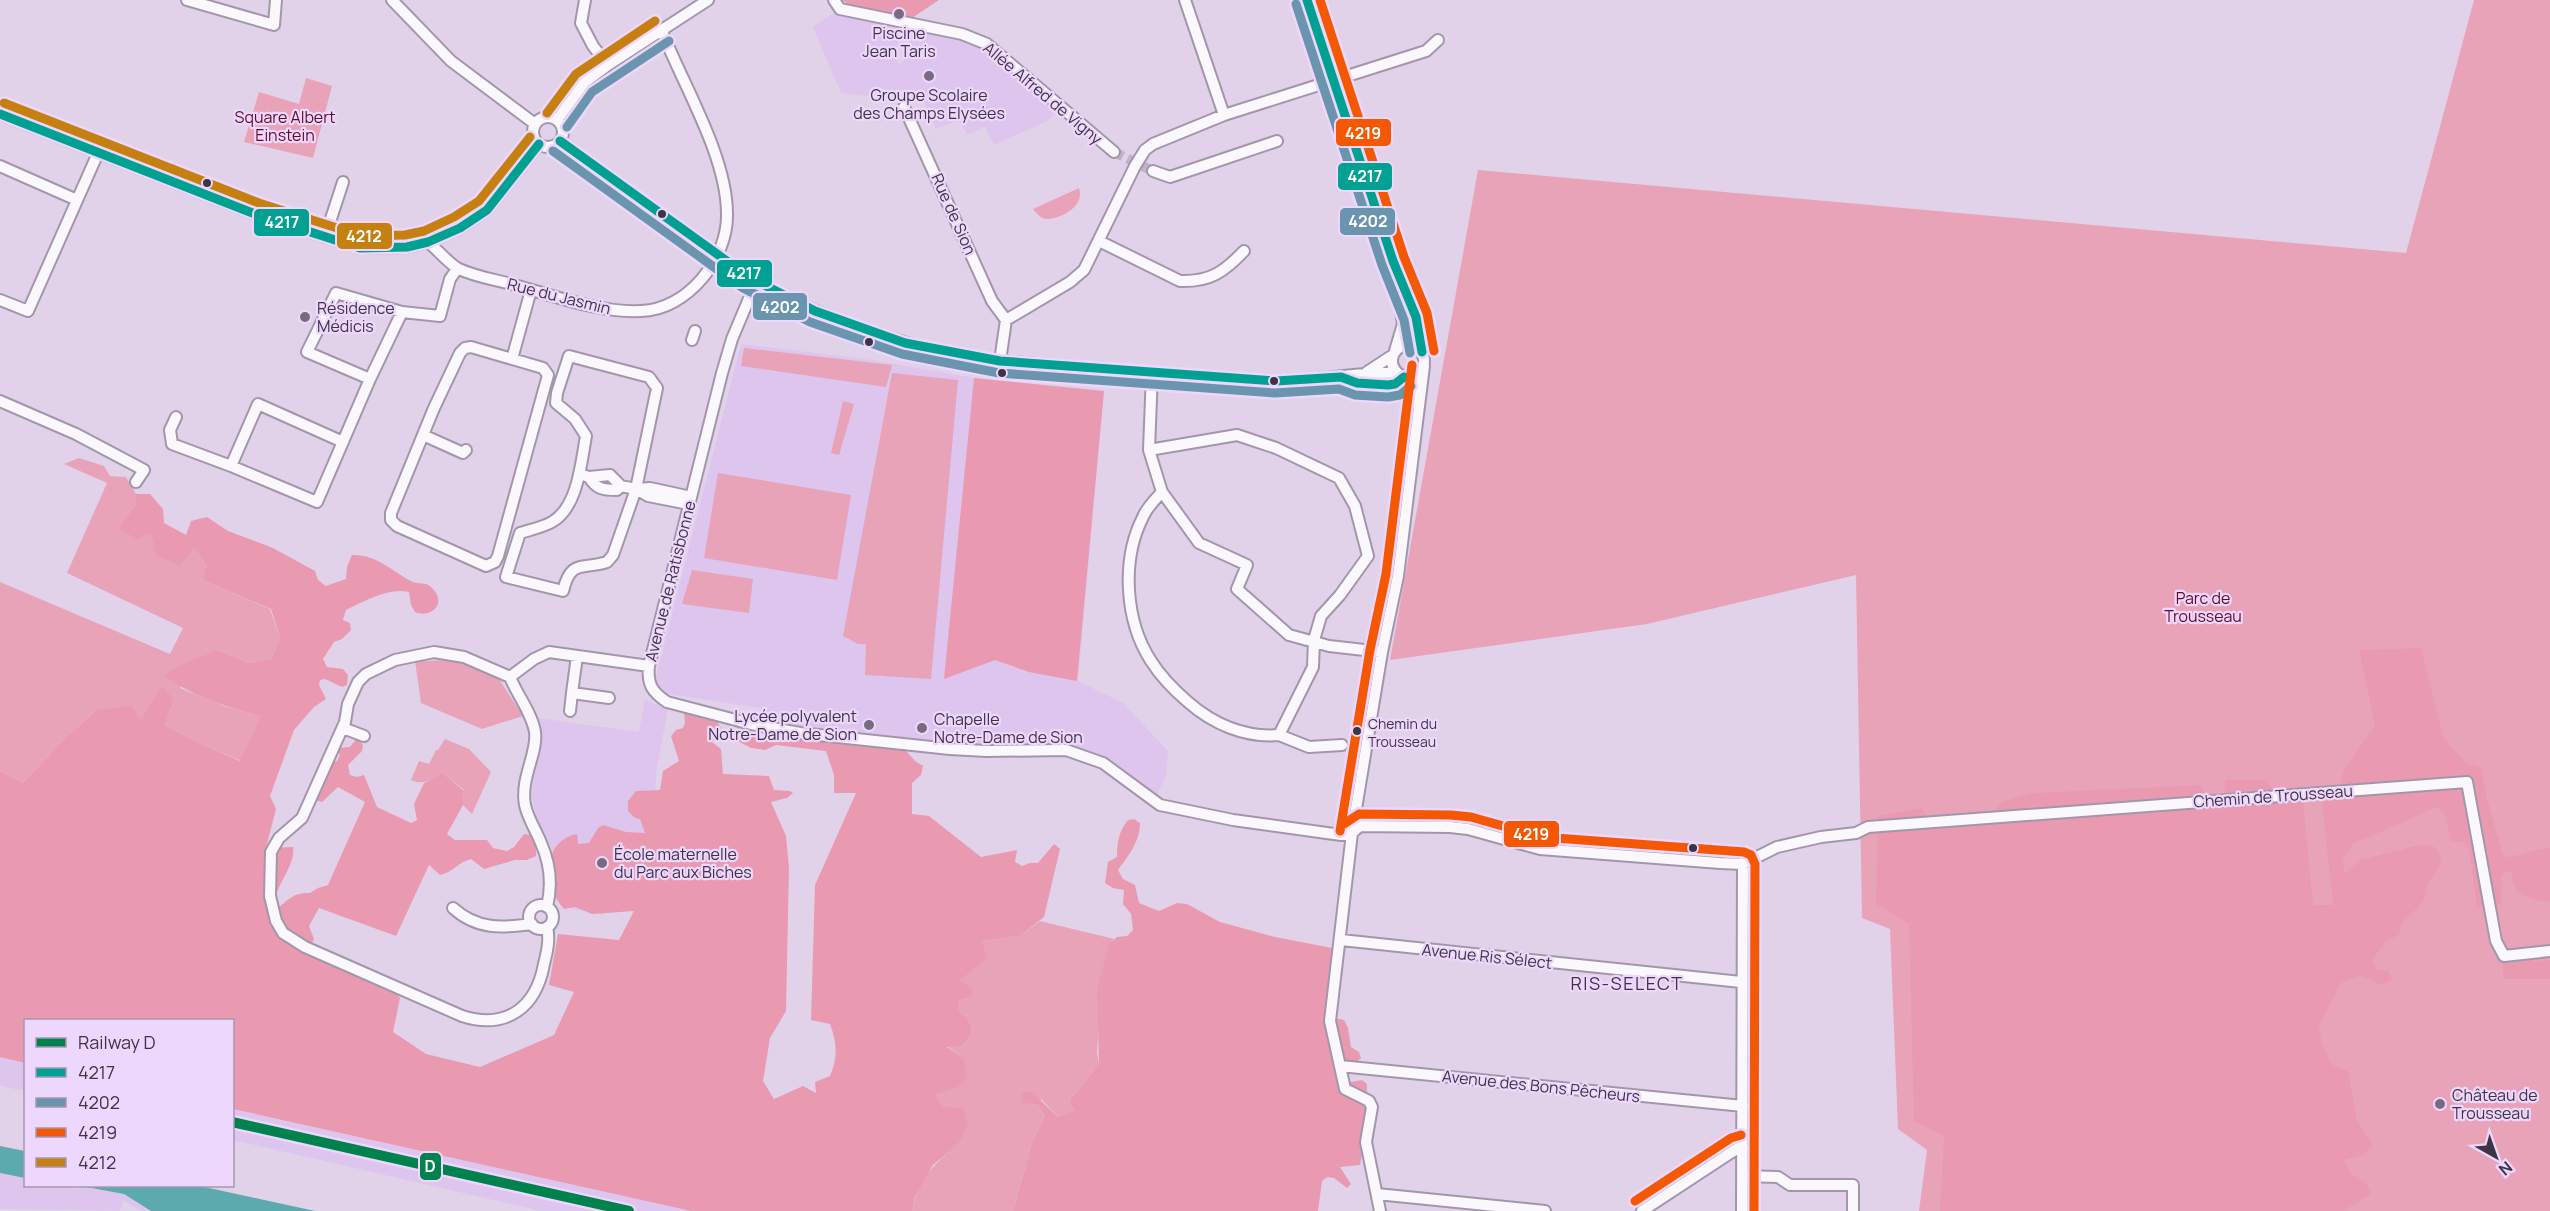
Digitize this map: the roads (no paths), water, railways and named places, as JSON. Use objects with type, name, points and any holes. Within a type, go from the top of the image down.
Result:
[{"type":"street","points":[[187,0],[274,25],[276,0]]},
{"type":"street","points":[[392,0],[451,61],[535,124]]},
{"type":"street","points":[[585,0],[581,23],[593,46],[608,65]]},
{"type":"street","points":[[557,120],[584,83],[708,0]]},
{"type":"street","name":"Allée Alfred de Vigny","points":[[834,0],[840,9],[962,34],[987,44],[1114,152]]},
{"type":"street","points":[[1185,0],[1224,116]]},
{"type":"street","points":[[1309,0],[1394,261],[1412,308],[1422,342],[1424,366],[1398,576],[1382,652],[1352,833],[1330,1021],[1345,1089],[1369,1101],[1372,1107],[1366,1142],[1380,1211]]},
{"type":"street","name":"Rue du Jasmin","points":[[428,242],[457,268],[531,290],[611,309],[642,311],[663,307],[681,297],[697,283],[717,256],[726,233],[727,213],[720,169],[662,31]]},
{"type":"street","points":[[1000,361],[1006,320],[1084,270],[1145,150],[1176,134],[1224,116],[1426,51],[1438,40]]},
{"type":"street","name":"Rue de Sion","points":[[904,107],[992,301],[1006,320]]},
{"type":"street","points":[[0,114],[255,214],[360,248],[387,249],[428,242],[460,228],[486,210],[539,144]]},
{"type":"street","points":[[547,117],[557,120],[563,131],[560,141],[549,147],[539,144],[533,134],[535,124],[547,117]]},
{"type":"street","points":[[560,141],[756,282],[821,314],[880,336],[935,351],[1000,361],[1276,381],[1331,378],[1366,372],[1416,375],[1424,366]]},
{"type":"street","points":[[1153,171],[1170,177],[1277,141]]},
{"type":"street","points":[[0,300],[27,311],[99,153]]},
{"type":"street","points":[[0,166],[77,200]]},
{"type":"street","points":[[325,237],[343,182]]},
{"type":"street","points":[[1099,241],[1180,281],[1193,281],[1226,270],[1244,250]]},
{"type":"street","points":[[1394,261],[1403,324],[1392,364],[1418,406]]},
{"type":"street","points":[[370,379],[307,352],[336,293],[402,312],[440,316],[450,279],[457,268]]},
{"type":"street","name":"Avenue de Ratisbonne","points":[[756,282],[717,372],[690,501],[652,633],[647,679],[657,695],[667,702],[767,728],[800,733],[962,750],[1066,750],[1103,763],[1160,805],[1233,820],[1341,836],[1352,833]]},
{"type":"street","points":[[512,358],[531,290]]},
{"type":"street","points":[[176,417],[170,430],[172,444],[317,502],[370,379],[402,312]]},
{"type":"street","points":[[1366,372],[1409,344],[1422,352]]},
{"type":"street","points":[[465,348],[512,358],[543,368],[548,375],[498,556],[491,565],[483,565],[398,526],[391,520],[434,408],[460,353],[465,348]]},
{"type":"street","points":[[569,356],[619,376],[649,377],[657,388],[648,406],[636,489],[613,555],[607,562],[571,570],[563,591],[506,577],[520,533],[553,522],[568,505],[584,476],[586,436],[575,419],[556,403],[569,356]]},
{"type":"street","points":[[1152,373],[1149,450],[1162,492],[1199,543],[1247,565],[1237,589],[1289,635],[1329,645],[1382,652]]},
{"type":"street","points":[[0,401],[76,435],[144,470],[136,482]]},
{"type":"street","points":[[231,466],[258,404],[343,442]]},
{"type":"street","points":[[423,435],[463,453],[466,450]]},
{"type":"street","points":[[1149,450],[1237,435],[1276,448],[1339,478],[1355,506],[1368,556],[1340,596],[1321,616],[1314,640],[1313,668],[1279,735]]},
{"type":"street","points":[[584,476],[610,475],[621,486],[636,489],[648,496],[690,501]]},
{"type":"street","points":[[584,476],[593,485],[604,490],[617,490],[621,486]]},
{"type":"street","points":[[1162,492],[1143,516],[1137,531],[1131,556],[1130,607],[1143,647],[1163,677],[1199,711],[1231,729],[1249,734],[1279,735],[1309,747],[1342,745]]},
{"type":"street","points":[[510,677],[541,654],[549,652],[649,666]]},
{"type":"street","points":[[417,654],[450,654],[480,662],[510,677],[533,723],[535,732],[525,782],[525,801],[528,817],[546,855],[550,892],[547,907],[553,916],[547,927],[548,942],[542,979],[530,1001],[507,1017],[475,1020],[304,947],[283,933],[276,921],[270,896],[271,852],[279,838],[302,818],[343,728],[348,704],[358,682],[366,674],[395,660],[417,654]]},
{"type":"street","points":[[570,711],[577,656]]},
{"type":"street","points":[[572,693],[609,698]]},
{"type":"street","points":[[343,728],[364,736]]},
{"type":"street","name":"Chemin de Trousseau","points":[[1743,864],[1777,848],[1821,837],[1856,833],[1868,827],[2467,782],[2496,940],[2504,956],[2550,951]]},
{"type":"street","points":[[1352,833],[1360,826],[1450,827],[1468,829],[1540,849],[1743,864],[1742,1211]]},
{"type":"street","points":[[532,924],[531,911],[536,907],[547,907]]},
{"type":"street","points":[[453,908],[463,917],[485,926],[503,928],[532,924],[539,928],[547,927]]},
{"type":"street","name":"Avenue Ris Sélect","points":[[1341,940],[1741,982]]},
{"type":"street","name":"Avenue des Bons Pêcheurs","points":[[1340,1066],[1743,1106]]},
{"type":"street","points":[[1642,1211],[1738,1148],[1743,1147]]},
{"type":"street","points":[[1742,1176],[1778,1177],[1790,1185],[1853,1185],[1853,1211]]},
{"type":"street","points":[[1377,1194],[1545,1211]]},
{"type":"tunnel","points":[[1114,152],[1153,171]]},
{"type":"rail line","name":"D","points":[[234,1122],[629,1211]]},
{"type":"place","name":"Piscine Jean Taris","points":[[899,14]]},
{"type":"place","name":"Groupe Scolaire des Champs Elysées","points":[[929,76]]},
{"type":"place","name":"Résidence Médicis","points":[[305,317]]},
{"type":"place","name":"Lycée polyvalent Notre-Dame de Sion","points":[[869,725]]},
{"type":"place","name":"Chapelle Notre-Dame de Sion","points":[[922,728]]},
{"type":"place","name":"Chemin du Trousseau","points":[[1357,731]]},
{"type":"place","name":"École maternelle du Parc aux Biches","points":[[602,863]]},
{"type":"place","name":"Château de Trousseau","points":[[2440,1104]]},
{"type":"district","name":"RIS-SELECT","points":[[1627,983]]},
{"type":"park label","name":"Square Albert Einstein","points":[[285,126]]},
{"type":"park label","name":"Parc de Trousseau","points":[[2203,607]]}]
